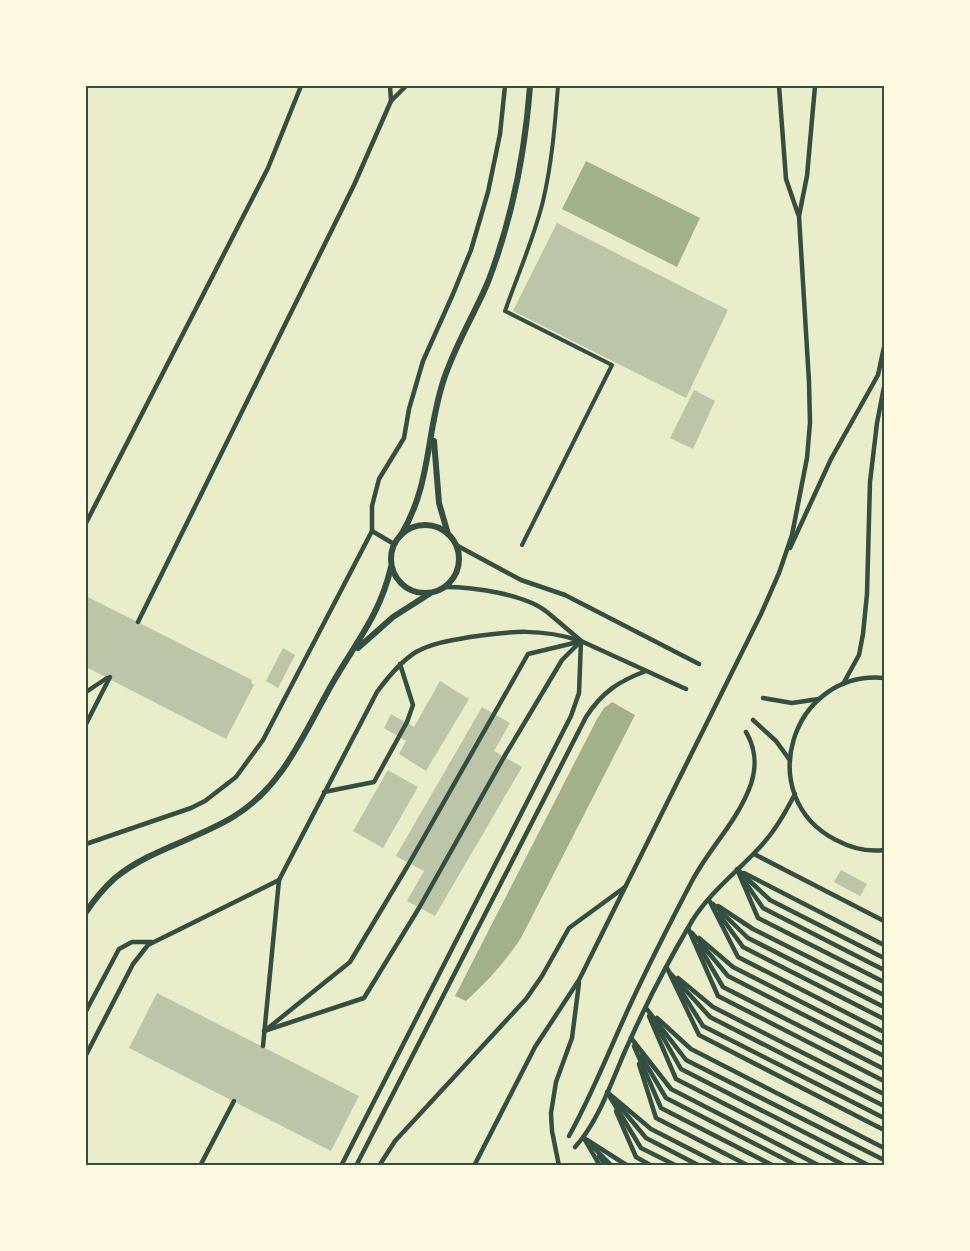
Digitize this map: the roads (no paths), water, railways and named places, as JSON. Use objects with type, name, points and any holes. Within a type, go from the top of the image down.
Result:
[{"type":"street","points":[[431,593],[409,590],[398,580],[391,559],[394,544],[412,517],[419,496],[443,382],[488,281],[506,228],[523,151],[530,86]]},
{"type":"street","points":[[351,655],[393,617],[445,587],[452,580],[458,568],[459,558],[456,545],[448,534],[439,503],[433,428]]},
{"type":"street","points":[[401,535],[413,527],[424,525],[448,534]]},
{"type":"street","points":[[86,912],[103,889],[129,868],[232,818],[274,783],[291,759],[332,684],[377,610],[392,567]]},
{"type":"lane","points":[[86,524],[268,168],[301,86]]},
{"type":"lane","points":[[390,86],[392,100]]},
{"type":"lane","points":[[138,622],[354,185],[392,100],[406,86]]},
{"type":"lane","points":[[86,844],[191,808],[205,801],[236,777],[264,740],[372,531],[372,506],[379,478],[404,438],[409,409],[423,361],[471,250],[490,183],[500,134],[505,86]]},
{"type":"lane","points":[[779,86],[786,179],[799,216]]},
{"type":"lane","points":[[779,573],[800,504],[810,423],[799,216],[807,176],[814,86]]},
{"type":"lane","points":[[474,1166],[535,1047],[579,980],[747,641],[831,459],[878,375],[885,347]]},
{"type":"lane","points":[[843,684],[859,655],[863,634],[867,594],[870,482],[877,423],[885,387]]},
{"type":"lane","points":[[372,531],[394,544]]},
{"type":"lane","points":[[456,545],[521,580],[565,595],[699,664]]},
{"type":"lane","points":[[445,587],[477,589],[534,604],[581,641]]},
{"type":"lane","points":[[262,1046],[279,880],[377,692],[400,664],[428,646],[456,639],[511,631],[537,631],[564,635],[581,641],[686,689]]},
{"type":"lane","points":[[264,1031],[364,998],[419,908],[562,660],[581,641]]},
{"type":"lane","points":[[264,1031],[350,962],[410,864],[528,654],[581,641]]},
{"type":"lane","points":[[341,1166],[571,716],[580,683],[581,641]]},
{"type":"lane","points":[[324,792],[374,782],[407,722],[413,705],[400,664]]},
{"type":"lane","points":[[356,1166],[586,717],[598,699],[623,679],[646,671]]},
{"type":"lane","points":[[86,692],[110,677],[86,724]]},
{"type":"lane","points":[[885,678],[861,679],[843,684],[819,699],[798,726],[792,743],[790,760],[790,777],[795,794],[810,820],[832,839],[860,849],[885,850]]},
{"type":"lane","points":[[763,698],[792,703],[819,699]]},
{"type":"lane","points":[[753,720],[776,741],[790,760]]},
{"type":"lane","points":[[569,1136],[597,1083],[632,1001],[694,878],[736,817],[746,795],[753,774],[755,753],[746,732]]},
{"type":"lane","points":[[575,1147],[584,1138],[631,1038],[688,928],[736,869],[754,854],[780,821],[795,794]]},
{"type":"lane","points":[[754,854],[885,921]]},
{"type":"lane","points":[[736,869],[885,945]]},
{"type":"lane","points":[[736,869],[770,900],[885,958]]},
{"type":"lane","points":[[736,869],[763,908],[885,970]]},
{"type":"lane","points":[[736,869],[758,918],[885,982]]},
{"type":"lane","points":[[86,1054],[133,964],[148,945],[279,880]]},
{"type":"lane","points":[[379,1165],[395,1141],[526,999],[550,963],[569,928],[626,886]]},
{"type":"lane","points":[[709,900],[753,928],[885,995]]},
{"type":"lane","points":[[709,900],[748,938],[885,1008]]},
{"type":"lane","points":[[709,900],[743,947],[885,1019]]},
{"type":"lane","points":[[709,900],[738,957],[885,1032]]},
{"type":"lane","points":[[688,928],[733,967],[885,1044]]},
{"type":"lane","points":[[688,928],[728,976],[885,1056]]},
{"type":"lane","points":[[688,928],[723,987],[885,1069]]},
{"type":"lane","points":[[688,928],[718,996],[885,1081]]},
{"type":"lane","points":[[86,1011],[119,949],[132,942],[155,942]]},
{"type":"lane","points":[[667,968],[713,1007],[885,1094]]},
{"type":"lane","points":[[667,968],[710,1017],[885,1106]]},
{"type":"lane","points":[[667,968],[703,1026],[885,1118]]},
{"type":"lane","points":[[667,968],[699,1035],[885,1130]]},
{"type":"lane","points":[[559,1166],[554,1145],[551,1113],[556,1082],[572,1038],[579,980]]},
{"type":"lane","points":[[646,1008],[691,1049],[885,1148]]},
{"type":"lane","points":[[646,1008],[686,1060],[885,1160]]},
{"type":"lane","points":[[646,1008],[676,1079],[846,1166]]},
{"type":"lane","points":[[646,1008],[681,1069],[870,1166]]},
{"type":"lane","points":[[631,1038],[657,1118],[749,1166]]},
{"type":"lane","points":[[631,1038],[661,1108],[774,1166]]},
{"type":"lane","points":[[631,1038],[666,1098],[798,1166]]},
{"type":"lane","points":[[631,1038],[671,1089],[820,1166]]},
{"type":"lane","points":[[607,1092],[636,1157],[652,1166]]},
{"type":"lane","points":[[607,1092],[641,1148],[677,1166]]},
{"type":"lane","points":[[607,1092],[646,1138],[700,1166]]},
{"type":"lane","points":[[607,1092],[651,1129],[723,1166]]},
{"type":"lane","points":[[200,1166],[234,1101]]},
{"type":"lane","points":[[584,1138],[600,1166]]},
{"type":"lane","points":[[584,1138],[606,1166]]},
{"type":"lane","points":[[584,1138],[612,1166]]},
{"type":"lane","points":[[584,1138],[627,1166]]}]
